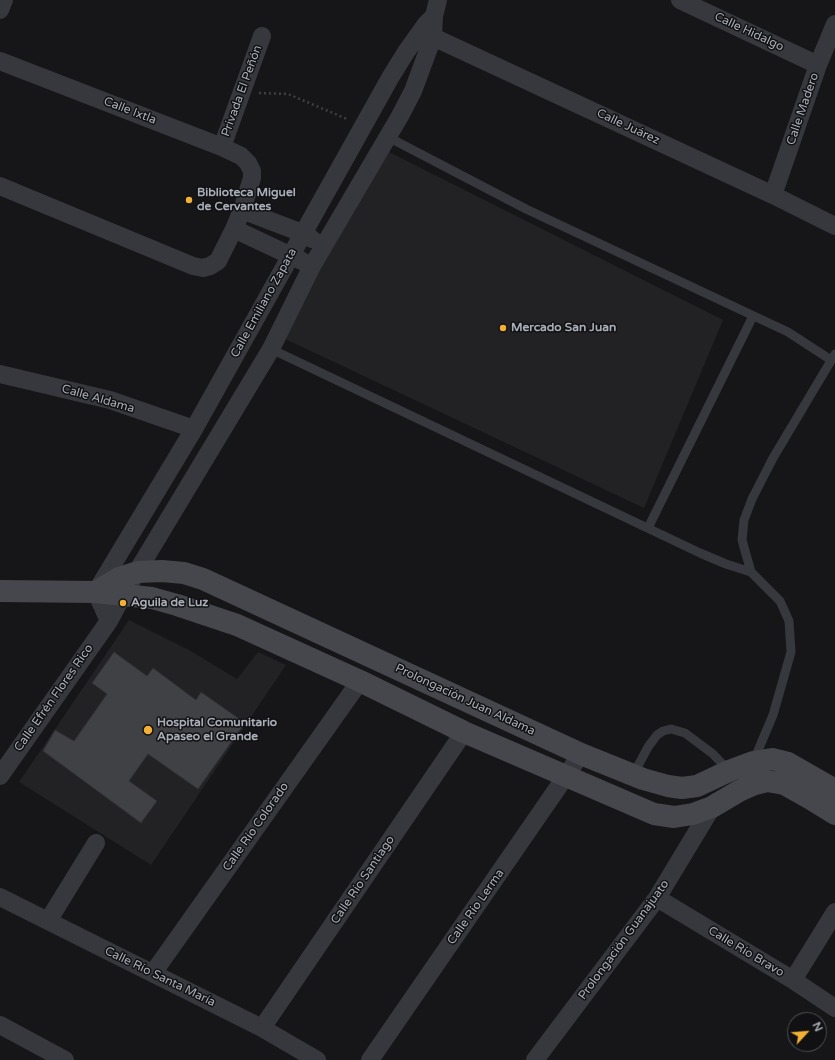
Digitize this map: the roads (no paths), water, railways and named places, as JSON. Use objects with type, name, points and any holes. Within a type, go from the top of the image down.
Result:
[{"type":"street","points":[[0,10],[4,0]]},
{"type":"street","name":"Calle Hidalgo","points":[[680,0],[818,65]]},
{"type":"street","name":"Calle Emiliano Zapata","points":[[123,595],[271,349],[312,266],[388,137],[413,91],[426,35],[436,8]]},
{"type":"street","name":"Calle Madero","points":[[773,195],[818,65],[835,24]]},
{"type":"street","name":"Calle Emiliano Zapata","points":[[96,592],[194,430],[291,256],[302,233],[390,78],[426,35]]},
{"type":"street","name":"Calle Juárez","points":[[426,35],[773,195],[835,226]]},
{"type":"street","name":"Privada El Peñón","points":[[222,147],[262,36]]},
{"type":"street","name":"Calle Ixtla","points":[[0,61],[222,147],[241,156],[248,163],[252,171],[252,178],[242,210]]},
{"type":"street","points":[[0,186],[194,266],[203,268],[218,262],[242,210],[302,233],[324,247]]},
{"type":"street","points":[[234,229],[312,266]]},
{"type":"street","name":"Calle Aldama","points":[[0,374],[110,400],[194,430]]},
{"type":"street","name":"Prolongación Juan Aldama","points":[[96,592],[119,578],[138,572],[184,573],[203,579],[581,754],[633,775],[668,786],[682,788],[697,786],[753,762],[772,759],[788,763],[835,790]]},
{"type":"street","points":[[0,591],[96,592],[152,598],[237,625],[360,681],[464,732],[654,814],[674,817],[693,814],[712,806],[739,791],[755,784],[767,781],[784,784],[835,814]]},
{"type":"street","points":[[96,592],[109,621]]},
{"type":"street","name":"Calle Efrén Flores Rico","points":[[0,776],[109,621],[123,595]]},
{"type":"street","name":"Calle Río Colorado","points":[[153,973],[360,681]]},
{"type":"street","name":"Calle Río Santiago","points":[[262,1028],[464,732]]},
{"type":"street","name":"Calle Río Lerma","points":[[370,1060],[581,754]]},
{"type":"street","name":"Prolongación Guanajuato","points":[[535,1060],[657,898],[712,806],[753,762]]},
{"type":"street","points":[[48,921],[96,843]]},
{"type":"street","name":"Calle Río Santa María","points":[[0,897],[262,1028],[317,1060]]},
{"type":"street","name":"Calle Río Bravo","points":[[657,898],[793,980],[835,1008]]},
{"type":"street","points":[[793,980],[835,912]]},
{"type":"street","points":[[0,1025],[65,1060]]},
{"type":"lane","points":[[388,137],[526,209],[788,332],[833,357],[773,458],[752,499],[744,520],[742,540],[752,572],[780,601],[789,621],[791,652],[773,715],[753,762]]},
{"type":"lane","points":[[648,528],[753,316]]},
{"type":"lane","points":[[271,349],[648,528],[726,564],[752,572]]},
{"type":"lane","points":[[633,775],[656,735],[671,728],[685,733],[713,754],[729,771]]},
{"type":"place","name":"Biblioteca Miguel de Cervantes","points":[[189,200]]},
{"type":"place","name":"Mercado San Juan","points":[[503,328]]},
{"type":"place","name":"Aguila de Luz","points":[[123,603]]},
{"type":"place","name":"Hospital Comunitario Apaseo el Grande","points":[[148,730]]}]
